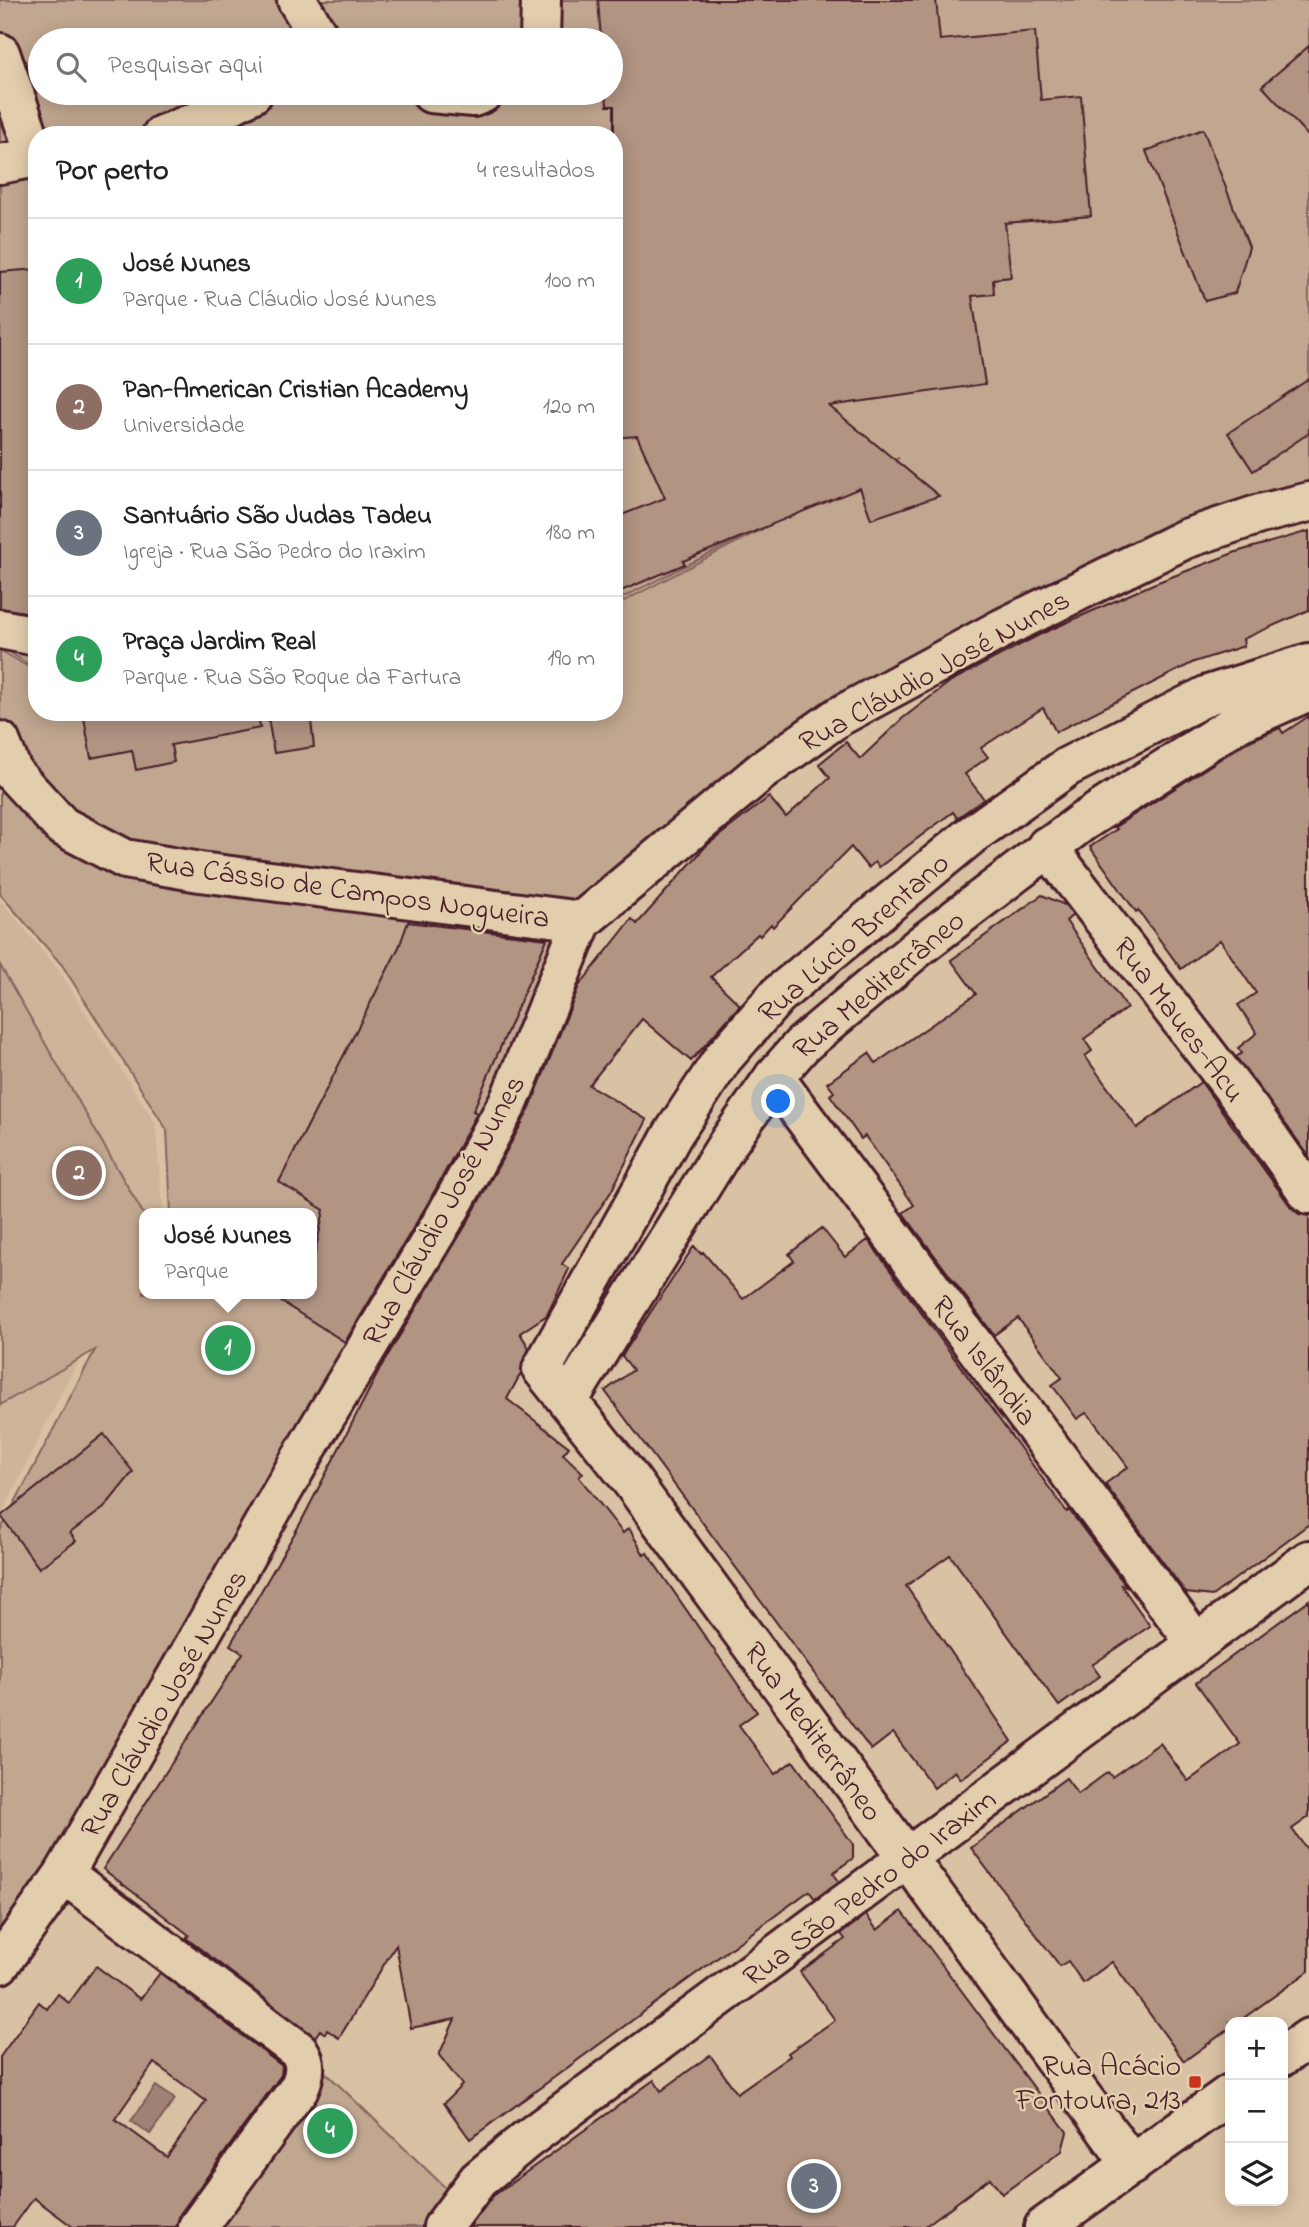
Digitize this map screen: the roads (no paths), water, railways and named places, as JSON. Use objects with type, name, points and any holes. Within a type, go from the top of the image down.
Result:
[{"type":"street","points":[[297,0],[314,28]]},
{"type":"street","points":[[540,28],[541,0]]},
{"type":"street","points":[[0,53],[24,159]]},
{"type":"street","points":[[185,126],[230,105]]},
{"type":"street","name":"Rua Cláudio José Nunes","points":[[0,1964],[64,1874],[496,1126],[510,1099],[582,920],[763,770],[838,717],[1003,628],[1185,539],[1259,514],[1309,502]]},
{"type":"street","points":[[0,629],[28,634]]},
{"type":"street","name":"Rua Lúcio Brentano","points":[[542,1369],[673,1134],[723,1058],[778,995],[970,836],[1067,767],[1208,695],[1309,663]]},
{"type":"street","name":"Rua Mediterrâneo","points":[[568,1401],[728,1143],[774,1077],[802,1045],[855,997],[1047,846],[1194,748],[1235,724],[1309,691]]},
{"type":"street","name":"Rua Cássio de Campos Nogueira","points":[[0,740],[13,773],[62,826],[125,859],[200,872],[582,920]]},
{"type":"street","name":"Rua Maues-Acu","points":[[1047,846],[1249,1109],[1309,1194]]},
{"type":"street","name":"Rua Islândia","points":[[774,1077],[1195,1643]]},
{"type":"street","name":"Rua Mediterrâneo","points":[[542,1369],[627,1475],[1132,2165]]},
{"type":"street","name":"Rua São Pedro do Iraxim","points":[[443,2227],[478,2180],[526,2140],[1309,1560]]},
{"type":"street","points":[[64,1874],[299,2051],[304,2059],[304,2077],[299,2088],[198,2227]]},
{"type":"street","points":[[1288,2053],[1309,2038]]},
{"type":"street","points":[[1044,2227],[1225,2098]]},
{"type":"place","name":"Pan-American Cristian Academy","points":[[79,1173]]},
{"type":"place","name":"José Nunes","points":[[228,1348]]},
{"type":"place","name":"Rua Acácio Fontoura, 213","points":[[1195,2082]]},
{"type":"place","name":"Praça Jardim Real","points":[[330,2131]]},
{"type":"place","name":"Santuário São Judas Tadeu","points":[[814,2186]]}]
